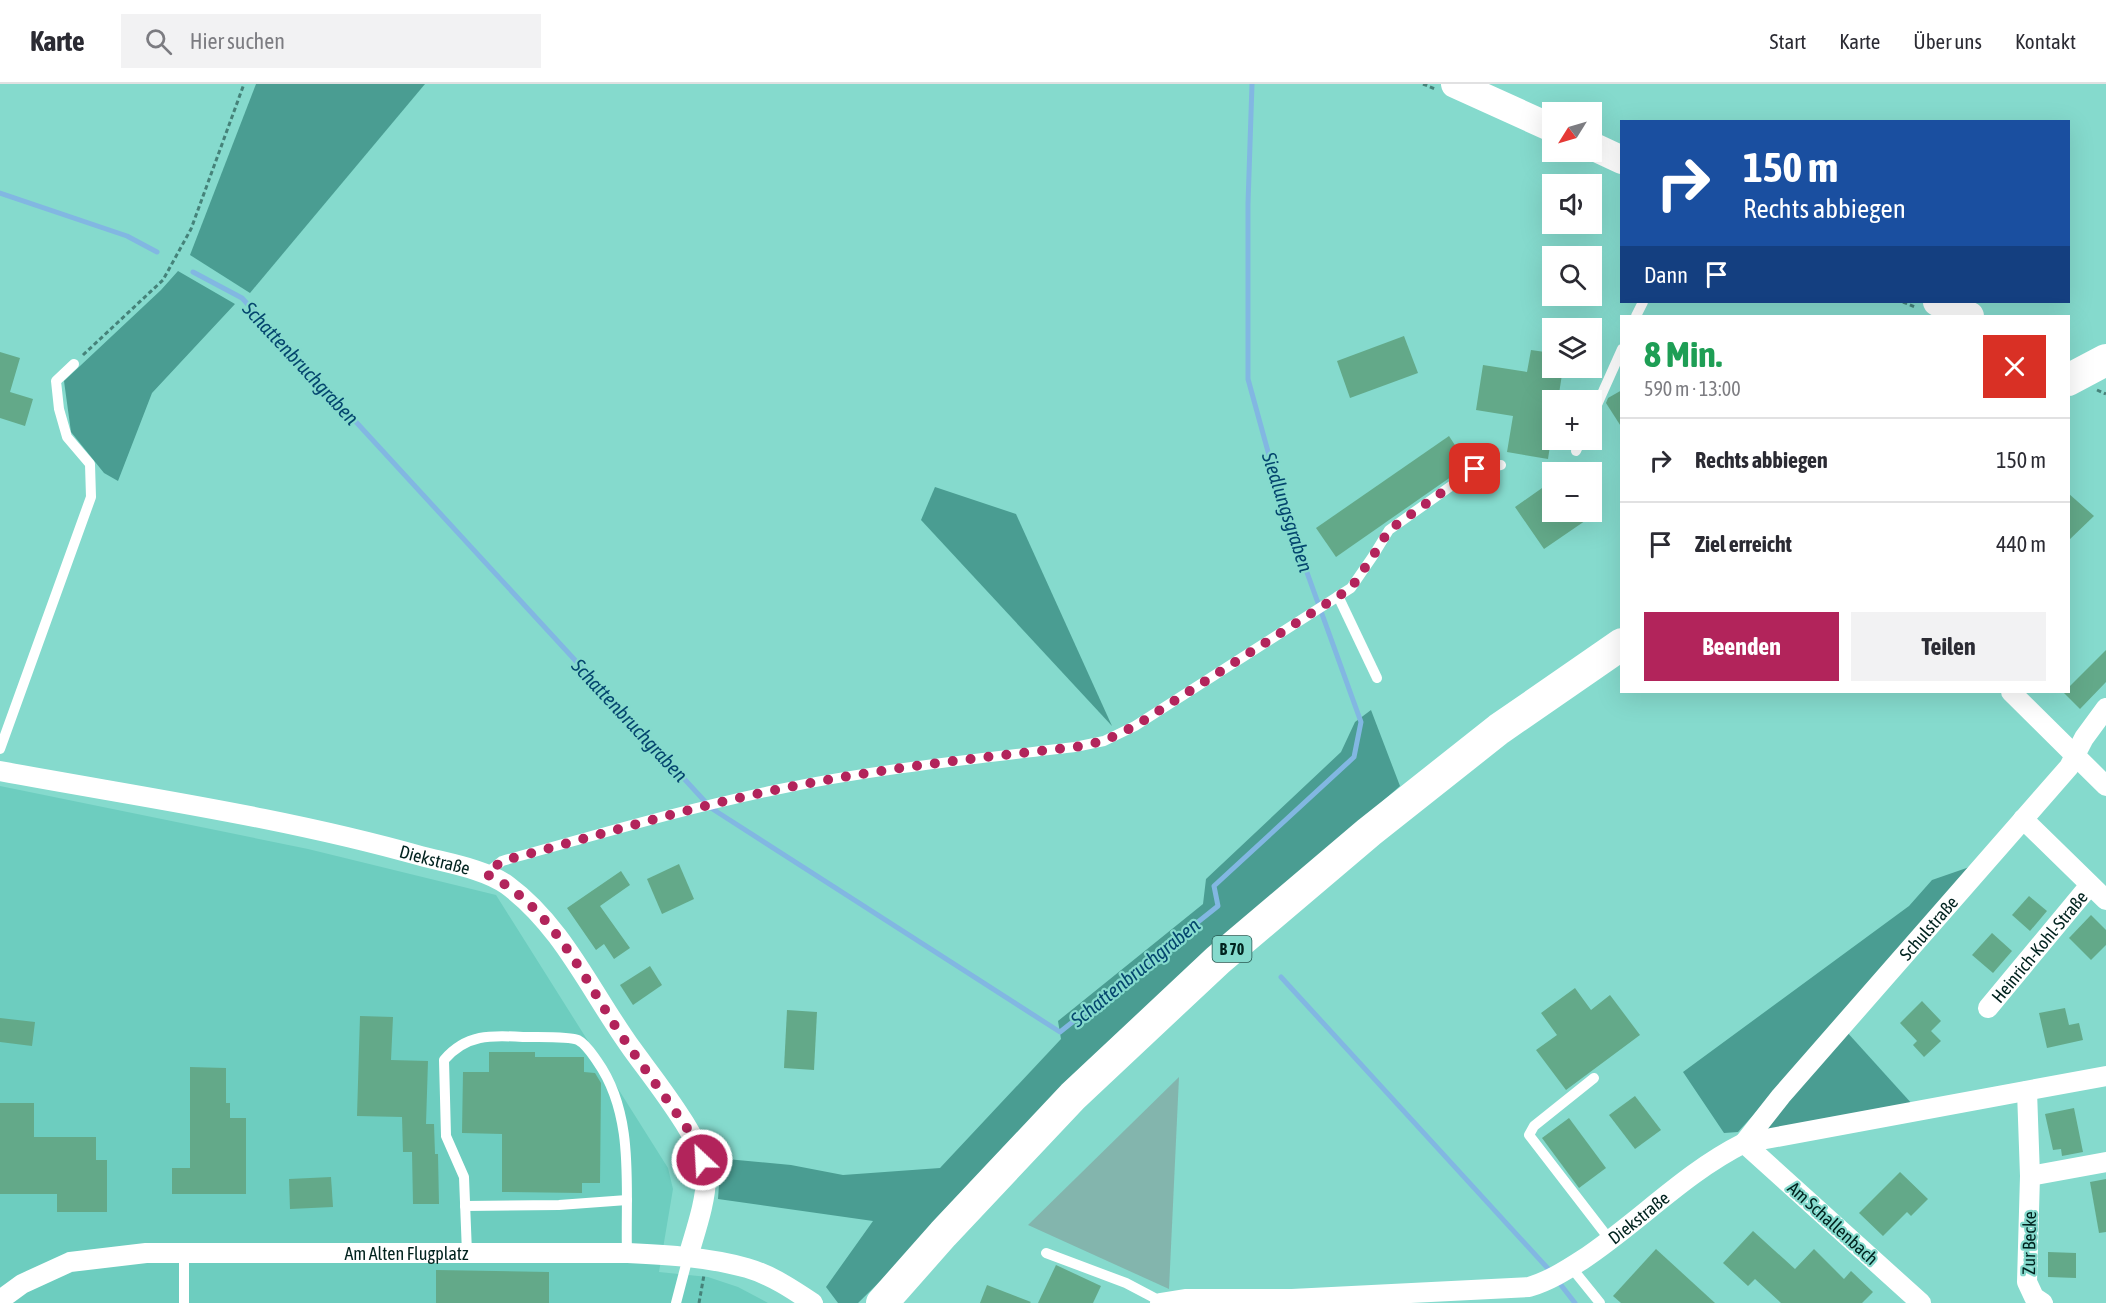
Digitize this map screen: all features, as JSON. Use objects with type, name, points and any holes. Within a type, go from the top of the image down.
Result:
[{"type":"main road","points":[[1455,84],[1542,123]]},
{"type":"main road","points":[[1602,151],[1620,159]]},
{"type":"main road","points":[[1938,303],[1968,315]]},
{"type":"main road","points":[[2070,379],[2106,360]]},
{"type":"main road","points":[[2070,363],[2106,380]]},
{"type":"main road","name":"B 70","points":[[883,1302],[943,1234],[1073,1096],[1218,960],[1368,832],[1499,729],[1620,645]]},
{"type":"street","points":[[2012,693],[2106,786]]},
{"type":"street","name":"Schulstraße","points":[[1744,1143],[1781,1095],[2069,767],[2088,731],[2106,708]]},
{"type":"street","name":"Diekstraße","points":[[0,771],[293,825],[389,847],[486,874],[505,883],[529,903],[560,939],[620,1033],[698,1144],[707,1175],[698,1223],[697,1258]]},
{"type":"street","name":"Heinrich-Kohl-Straße","points":[[2023,819],[2106,900]]},
{"type":"street","name":"Heinrich-Kohl-Straße","points":[[1988,1008],[2090,885]]},
{"type":"street","name":"Diekstraße","points":[[1161,1303],[1185,1299],[1247,1301],[1528,1287],[1544,1282],[1566,1270],[1610,1240],[1694,1172],[1719,1155],[1744,1143],[2106,1076]]},
{"type":"street","name":"Zur Becke","points":[[2027,1091],[2030,1176],[2027,1282],[2034,1297],[2043,1303]]},
{"type":"street","name":"Am Schallenbach","points":[[1744,1143],[1921,1303]]},
{"type":"street","points":[[2030,1176],[2106,1162]]},
{"type":"street","name":"Am Alten Flugplatz","points":[[0,1300],[22,1284],[70,1262],[146,1253],[627,1253],[697,1258],[748,1268],[782,1283],[813,1303]]},
{"type":"lane","points":[[1602,394],[1620,353]]},
{"type":"lane","points":[[0,749],[91,497],[90,464],[67,437],[59,409],[56,381],[74,364]]},
{"type":"lane","points":[[486,874],[502,861],[698,808],[775,790],[885,769],[1076,747],[1104,741],[1135,726],[1316,608],[1351,588],[1389,530],[1475,469],[1500,465]]},
{"type":"lane","points":[[1334,598],[1377,678]]},
{"type":"lane","points":[[467,1253],[464,1177],[446,1136],[444,1060],[454,1048],[468,1041],[493,1035],[578,1040],[589,1049],[604,1071],[613,1089],[628,1167],[627,1253]]},
{"type":"lane","points":[[1594,1078],[1534,1126],[1529,1135],[1610,1240]]},
{"type":"lane","points":[[465,1206],[559,1205],[627,1200]]},
{"type":"lane","points":[[184,1253],[184,1303]]},
{"type":"lane","points":[[1046,1253],[1126,1283],[1161,1303]]},
{"type":"lane","points":[[676,1303],[697,1258]]},
{"type":"lane","points":[[1566,1270],[1600,1303]]},
{"type":"path","points":[[74,364],[163,280],[191,229],[244,84]]},
{"type":"path","points":[[697,1258],[699,1303]]},
{"type":"shaded area","points":[[256,84],[425,84],[250,293],[190,255]]},
{"type":"shaded area","points":[[178,271],[235,304],[152,393],[118,481],[104,473],[71,432],[64,381],[161,290]]},
{"type":"shaded area","points":[[935,487],[1016,514],[1112,726],[921,520]]},
{"type":"shaded area","points":[[1371,710],[1400,786],[1253,915],[858,1303],[838,1303],[826,1287],[873,1221],[718,1199],[720,1169],[716,1158],[791,1165],[843,1175],[940,1168],[1061,1039],[1058,1021],[1203,904],[1206,879],[1341,752],[1355,722]]},
{"type":"shaded area","points":[[0,786],[308,849],[496,895],[668,1168],[673,1189],[659,1272],[708,1277],[738,1287],[768,1303],[0,1303]]},
{"type":"shaded area","points":[[1981,863],[1738,1132],[1724,1133],[1683,1072],[1909,906],[1932,880]]},
{"type":"shaded area","points":[[1846,1031],[1913,1105],[1758,1135]]},
{"type":"shaded area","points":[[1179,1077],[1169,1289],[1028,1225]]},
{"type":"building","points":[[1404,336],[1418,373],[1350,398],[1337,361]]},
{"type":"building","points":[[1531,350],[1542,352],[1542,378],[1561,378],[1560,390],[1542,390],[1542,450],[1549,450],[1548,459],[1507,452],[1513,416],[1476,410],[1483,365],[1527,372]]},
{"type":"building","points":[[0,352],[20,358],[10,392],[33,399],[25,426],[0,418]]},
{"type":"building","points":[[1620,391],[1620,425],[1606,403],[1608,398]]},
{"type":"building","points":[[1449,436],[1468,465],[1336,557],[1316,528]]},
{"type":"building","points":[[1542,488],[1542,522],[1583,522],[1544,549],[1515,507]]},
{"type":"building","points":[[2070,495],[2094,516],[2070,539]]},
{"type":"building","points":[[2106,650],[2106,682],[2080,709],[2064,693],[2070,693],[2070,686]]},
{"type":"building","points":[[679,864],[694,899],[662,914],[647,879]]},
{"type":"building","points":[[621,871],[630,885],[600,906],[630,948],[614,959],[604,944],[596,950],[567,908]]},
{"type":"building","points":[[2029,896],[2047,911],[2030,931],[2012,915]]},
{"type":"building","points":[[2091,915],[2106,930],[2106,945],[2091,960],[2069,938]]},
{"type":"building","points":[[1992,933],[2012,951],[1993,973],[1972,955]]},
{"type":"building","points":[[650,966],[662,985],[633,1005],[620,985]]},
{"type":"building","points":[[1575,988],[1591,1010],[1610,995],[1640,1035],[1566,1090],[1536,1050],[1557,1035],[1541,1013]]},
{"type":"building","points":[[1922,1001],[1941,1021],[1931,1031],[1941,1041],[1924,1057],[1913,1045],[1917,1041],[1900,1023]]},
{"type":"building","points":[[2065,1008],[2069,1025],[2079,1023],[2083,1040],[2047,1048],[2039,1013]]},
{"type":"building","points":[[787,1010],[817,1012],[814,1070],[784,1068]]},
{"type":"building","points":[[360,1016],[393,1017],[391,1060],[428,1061],[426,1124],[434,1124],[435,1154],[438,1154],[439,1204],[413,1204],[412,1152],[403,1152],[402,1117],[357,1116]]},
{"type":"building","points":[[0,1018],[35,1022],[32,1046],[0,1042]]},
{"type":"building","points":[[489,1052],[535,1052],[535,1057],[584,1057],[584,1072],[595,1073],[601,1083],[600,1183],[582,1183],[582,1193],[502,1192],[502,1134],[462,1133],[463,1072],[489,1072]]},
{"type":"building","points":[[190,1067],[226,1068],[226,1103],[230,1103],[230,1118],[246,1118],[246,1194],[172,1194],[172,1168],[190,1168]]},
{"type":"building","points":[[1635,1096],[1661,1130],[1635,1149],[1609,1115]]},
{"type":"building","points":[[0,1103],[34,1103],[34,1137],[96,1137],[96,1160],[107,1160],[107,1212],[57,1212],[57,1194],[0,1194]]},
{"type":"building","points":[[2074,1108],[2083,1152],[2062,1156],[2061,1149],[2053,1150],[2045,1114]]},
{"type":"building","points":[[1569,1118],[1606,1168],[1579,1188],[1542,1138]]},
{"type":"building","points":[[1900,1172],[1928,1199],[1911,1216],[1907,1212],[1883,1236],[1859,1213]]},
{"type":"building","points":[[331,1177],[333,1207],[290,1209],[289,1179]]},
{"type":"building","points":[[2106,1179],[2106,1232],[2099,1233],[2090,1182]]},
{"type":"building","points":[[1753,1231],[1795,1269],[1814,1249],[1844,1279],[1851,1271],[1873,1292],[1862,1303],[1781,1303],[1755,1279],[1748,1286],[1723,1263]]},
{"type":"building","points":[[1656,1249],[1715,1303],[1621,1303],[1613,1296]]},
{"type":"building","points":[[2048,1252],[2076,1253],[2076,1278],[2048,1277]]},
{"type":"building","points":[[1056,1265],[1101,1286],[1093,1303],[1038,1303]]},
{"type":"building","points":[[436,1270],[549,1272],[549,1303],[436,1303]]},
{"type":"building","points":[[987,1285],[1031,1302],[980,1303]]},
{"type":"waterway","name":"Schattenbruchgraben","points":[[193,272],[242,298],[711,808],[1060,1032],[1218,906],[1214,886],[1354,757],[1361,722],[1283,506],[1248,379],[1248,204],[1252,84]]},
{"type":"waterway","name":"Schattenbruchgraben","points":[[0,193],[127,236],[157,252]]},
{"type":"waterway","name":"Schattenbruchgraben","points":[[1281,977],[1552,1273]]},
{"type":"waterway","name":"Schattenbruchgraben","points":[[1557,1280],[1575,1303]]},
{"type":"route","points":[[702,1160],[698,1144],[620,1033],[560,939],[529,903],[505,883],[486,874],[502,861],[698,808],[775,790],[885,769],[1076,747],[1104,741],[1135,726],[1316,608],[1351,588],[1389,530],[1475,469]]},
{"type":"water label","name":"Siedlungsgraben","points":[[1288,512]]}]
